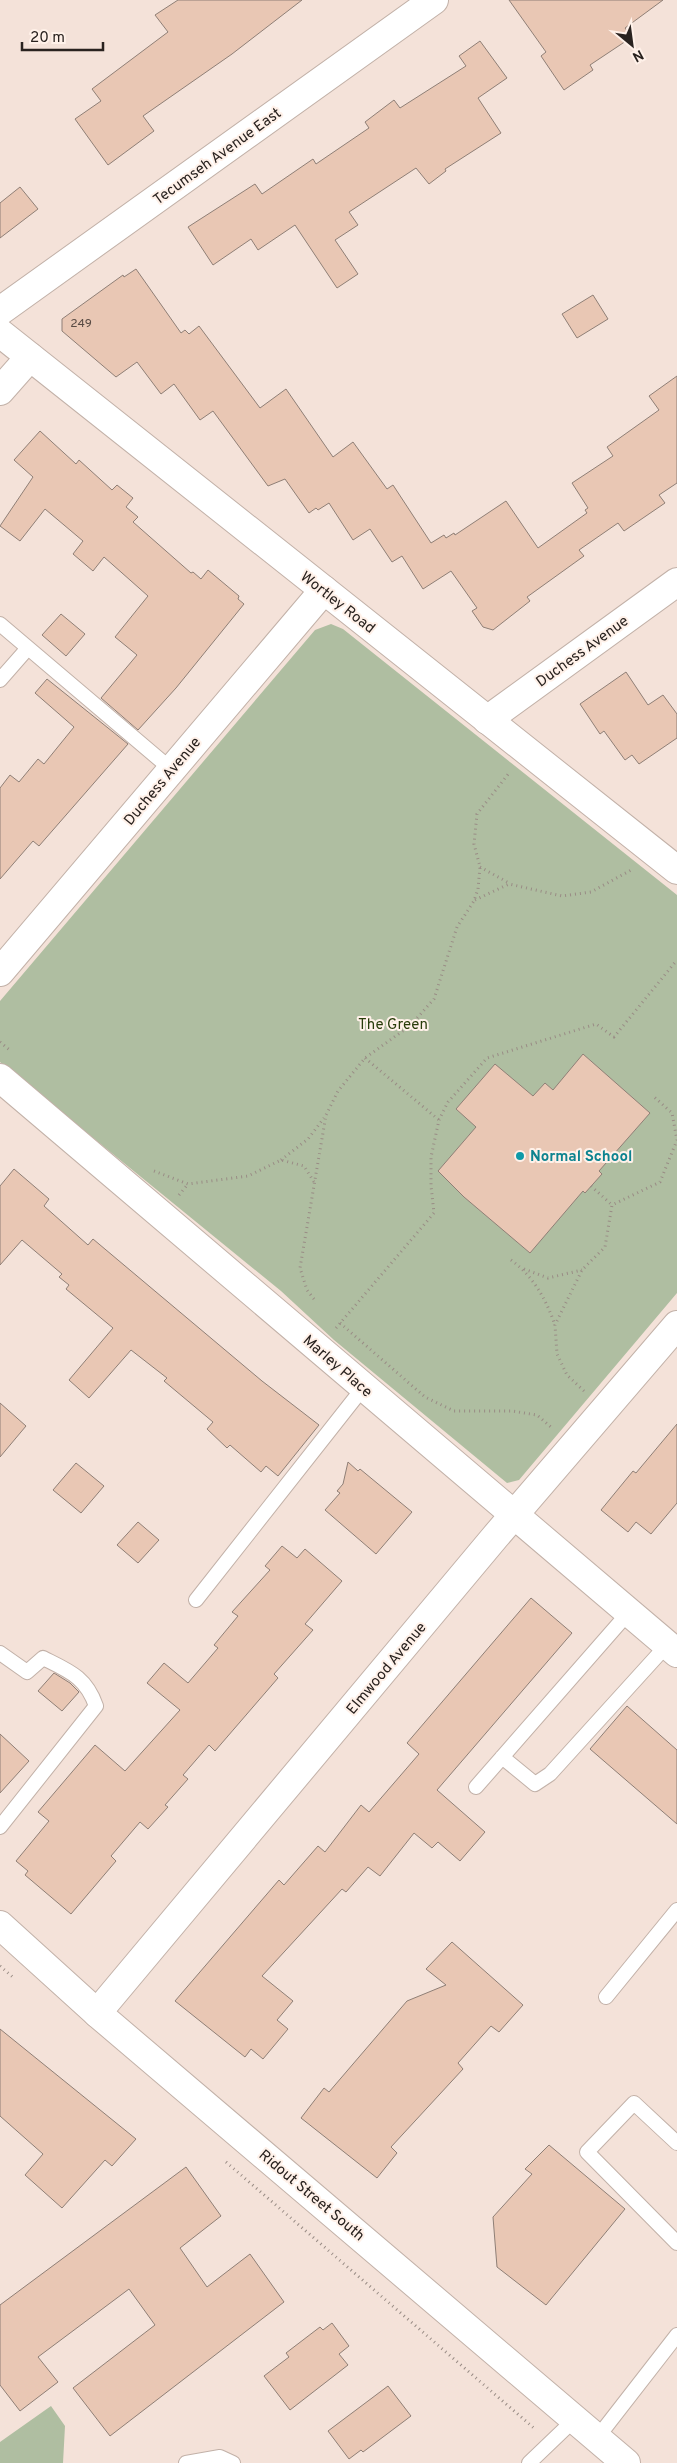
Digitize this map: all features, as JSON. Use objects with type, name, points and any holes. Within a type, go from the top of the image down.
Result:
[{"type":"street","name":"Tecumseh Avenue East","points":[[0,311],[434,0]]},
{"type":"street","name":"Wortley Road","points":[[0,333],[668,863]]},
{"type":"street","points":[[0,391],[30,357]]},
{"type":"street","name":"Duchess Avenue","points":[[487,720],[677,582]]},
{"type":"street","name":"Duchess Avenue","points":[[0,972],[324,590]]},
{"type":"street","name":"Marley Place","points":[[0,1078],[672,1649]]},
{"type":"street","name":"Elmwood Avenue","points":[[97,2012],[677,1325]]},
{"type":"street","name":"Ridout Street South","points":[[0,1925],[97,2012],[626,2463]]},
{"type":"lane","points":[[0,624],[172,770]]},
{"type":"lane","points":[[0,680],[28,648]]},
{"type":"lane","points":[[196,1600],[363,1388]]},
{"type":"lane","points":[[476,1787],[629,1612]]},
{"type":"lane","points":[[502,1757],[535,1784],[550,1774],[672,1649]]},
{"type":"lane","points":[[0,1653],[26,1672],[43,1658],[75,1675],[91,1690],[96,1706],[0,1826]]},
{"type":"lane","points":[[606,1997],[677,1910]]},
{"type":"lane","points":[[677,2142],[634,2104],[587,2152],[677,2243]]},
{"type":"lane","points":[[597,2438],[677,2335]]},
{"type":"lane","points":[[529,2463],[574,2419]]},
{"type":"lane","points":[[186,2463],[220,2457],[233,2463]]},
{"type":"path","points":[[152,1170],[188,1184],[248,1176],[280,1160],[308,1139],[326,1115],[338,1090],[365,1058],[411,1024],[434,999],[457,927],[474,901],[478,889],[480,867],[474,844],[477,814],[505,777],[528,752]]},
{"type":"path","points":[[480,867],[510,884],[562,896],[592,892],[668,863]]},
{"type":"path","points":[[474,901],[510,884]]},
{"type":"path","points":[[321,1352],[340,1322],[434,1212],[430,1186],[431,1157],[439,1120],[448,1102],[487,1058],[596,1024],[614,1037],[677,960]]},
{"type":"path","points":[[0,1042],[13,1053]]},
{"type":"path","points":[[365,1058],[439,1120]]},
{"type":"path","points":[[612,1205],[660,1182],[677,1140],[672,1113],[652,1095]]},
{"type":"path","points":[[314,1299],[307,1290],[300,1268],[326,1115]]},
{"type":"path","points":[[280,1160],[304,1166],[314,1182]]},
{"type":"path","points":[[591,1186],[612,1205]]},
{"type":"path","points":[[555,1326],[582,1270],[605,1247],[612,1205]]},
{"type":"path","points":[[511,1260],[524,1269],[548,1278],[582,1270]]},
{"type":"path","points":[[524,1269],[546,1300],[555,1326],[557,1354],[567,1375],[604,1410]]},
{"type":"path","points":[[340,1322],[425,1397],[454,1411],[512,1410],[537,1415],[573,1446]]},
{"type":"path","points":[[221,2158],[551,2442]]},
{"type":"green space","name":"The Green","points":[[331,624],[343,629],[677,895],[677,1293],[519,1480],[507,1483],[334,1340],[281,1291],[0,1062],[0,1001],[315,630]]},
{"type":"green space","points":[[51,2406],[65,2426],[63,2463],[0,2463],[0,2442]]},
{"type":"building","points":[[178,0],[302,0],[232,54],[143,116],[154,131],[108,165],[75,119],[101,101],[92,89],[168,32],[155,15]]},
{"type":"building","points":[[509,0],[663,0],[625,28],[632,37],[590,65],[593,70],[564,90],[541,56],[546,52]]},
{"type":"building","points":[[480,41],[507,78],[478,98],[501,133],[445,169],[446,171],[429,184],[416,168],[349,212],[358,225],[335,240],[358,274],[337,288],[295,225],[258,250],[251,239],[213,265],[188,227],[255,184],[262,194],[313,159],[316,164],[369,128],[365,122],[394,100],[400,108],[466,66],[459,56]]},
{"type":"building","points":[[20,187],[38,209],[0,238],[0,203]]},
{"type":"building","points":[[136,269],[181,333],[185,330],[189,334],[199,326],[260,408],[286,389],[333,457],[353,442],[387,489],[393,485],[431,543],[444,535],[446,538],[454,533],[455,535],[506,501],[538,548],[587,513],[585,510],[588,508],[572,483],[613,456],[607,447],[659,410],[649,396],[677,376],[677,483],[659,495],[665,503],[624,531],[618,523],[579,550],[584,556],[527,597],[530,601],[493,630],[483,627],[472,611],[477,608],[451,571],[423,589],[402,556],[392,562],[370,529],[353,540],[329,503],[309,513],[285,479],[268,486],[213,411],[200,420],[174,384],[161,394],[137,362],[116,377],[62,331],[62,319],[123,275],[124,277]]},
{"type":"building","points":[[593,295],[608,319],[577,338],[562,314]]},
{"type":"building","points":[[40,431],[76,464],[79,460],[112,490],[117,485],[133,498],[126,507],[138,517],[133,522],[191,573],[193,572],[201,579],[208,570],[239,596],[238,599],[244,604],[176,688],[138,730],[101,698],[137,655],[115,637],[148,596],[104,557],[93,571],[73,554],[83,541],[45,509],[20,541],[0,526],[33,477],[14,460]]},
{"type":"building","points":[[61,614],[85,634],[66,656],[42,635]]},
{"type":"building","points":[[626,672],[648,705],[663,695],[677,714],[677,738],[639,764],[632,755],[625,760],[604,731],[600,734],[580,704]]},
{"type":"building","points":[[47,679],[128,744],[39,846],[33,841],[0,879],[0,788],[10,775],[19,782],[38,759],[44,764],[74,727],[35,693]]},
{"type":"building","name":"Normal School","points":[[583,1054],[650,1113],[599,1171],[602,1174],[585,1193],[583,1191],[530,1253],[464,1197],[438,1171],[476,1127],[456,1109],[495,1064],[533,1096],[545,1083],[553,1090]]},
{"type":"building","points":[[14,1169],[49,1199],[44,1206],[88,1245],[93,1239],[262,1381],[319,1425],[278,1476],[266,1466],[261,1472],[230,1445],[227,1448],[207,1429],[213,1422],[164,1381],[167,1378],[131,1350],[89,1398],[69,1380],[113,1328],[66,1289],[69,1285],[59,1277],[62,1274],[22,1240],[0,1265],[0,1186]]},
{"type":"building","points":[[0,1403],[26,1426],[0,1457]]},
{"type":"building","points":[[677,1424],[677,1503],[651,1534],[636,1522],[628,1532],[601,1510],[633,1471],[636,1473]]},
{"type":"building","points":[[348,1462],[358,1471],[360,1469],[412,1512],[376,1554],[325,1510],[340,1493],[337,1491],[343,1484]]},
{"type":"building","points":[[76,1463],[104,1486],[81,1513],[53,1490]]},
{"type":"building","points":[[138,1522],[159,1540],[138,1563],[117,1545]]},
{"type":"building","points":[[282,1546],[297,1558],[305,1549],[342,1581],[305,1624],[313,1630],[274,1674],[278,1678],[215,1751],[209,1745],[183,1775],[188,1779],[165,1805],[168,1807],[148,1829],[140,1822],[111,1856],[116,1861],[71,1914],[25,1875],[28,1871],[16,1861],[49,1821],[38,1812],[95,1745],[125,1771],[180,1710],[147,1683],[164,1663],[188,1683],[218,1648],[214,1645],[238,1616],[232,1612],[270,1570],[265,1566]]},
{"type":"building","points":[[531,1598],[572,1633],[437,1790],[485,1832],[460,1861],[438,1842],[432,1848],[414,1833],[380,1876],[368,1867],[346,1892],[342,1889],[262,1976],[293,2001],[277,2020],[288,2029],[263,2059],[251,2049],[245,2057],[175,2001],[279,1880],[284,1885],[318,1846],[325,1852],[361,1805],[369,1812],[419,1754],[407,1743]]},
{"type":"building","points":[[54,1673],[70,1683],[79,1692],[62,1711],[38,1691]]},
{"type":"building","points":[[627,1706],[677,1750],[677,1824],[590,1749]]},
{"type":"building","points":[[0,1734],[29,1761],[0,1793]]},
{"type":"building","points":[[452,1942],[523,2005],[499,2032],[491,2026],[458,2063],[463,2069],[391,2147],[397,2153],[377,2178],[301,2118],[324,2088],[329,2092],[407,2001],[446,1985],[426,1969]]},
{"type":"building","points":[[0,2029],[136,2139],[112,2166],[105,2160],[62,2208],[25,2175],[43,2154],[0,2116]]},
{"type":"building","points":[[549,2145],[625,2209],[546,2305],[497,2267],[493,2217],[532,2174],[525,2169]]},
{"type":"building","points":[[186,2167],[221,2216],[180,2248],[207,2287],[250,2254],[284,2302],[110,2436],[73,2388],[155,2325],[129,2289],[38,2357],[58,2382],[20,2411],[0,2385],[0,2305]]},
{"type":"building","points":[[332,2323],[349,2346],[339,2354],[348,2365],[290,2410],[264,2376],[289,2357],[286,2353],[320,2327],[323,2330]]},
{"type":"building","points":[[388,2386],[411,2416],[363,2452],[361,2450],[349,2459],[328,2431]]},
{"type":"place","name":"Normal School","points":[[520,1156]]}]
